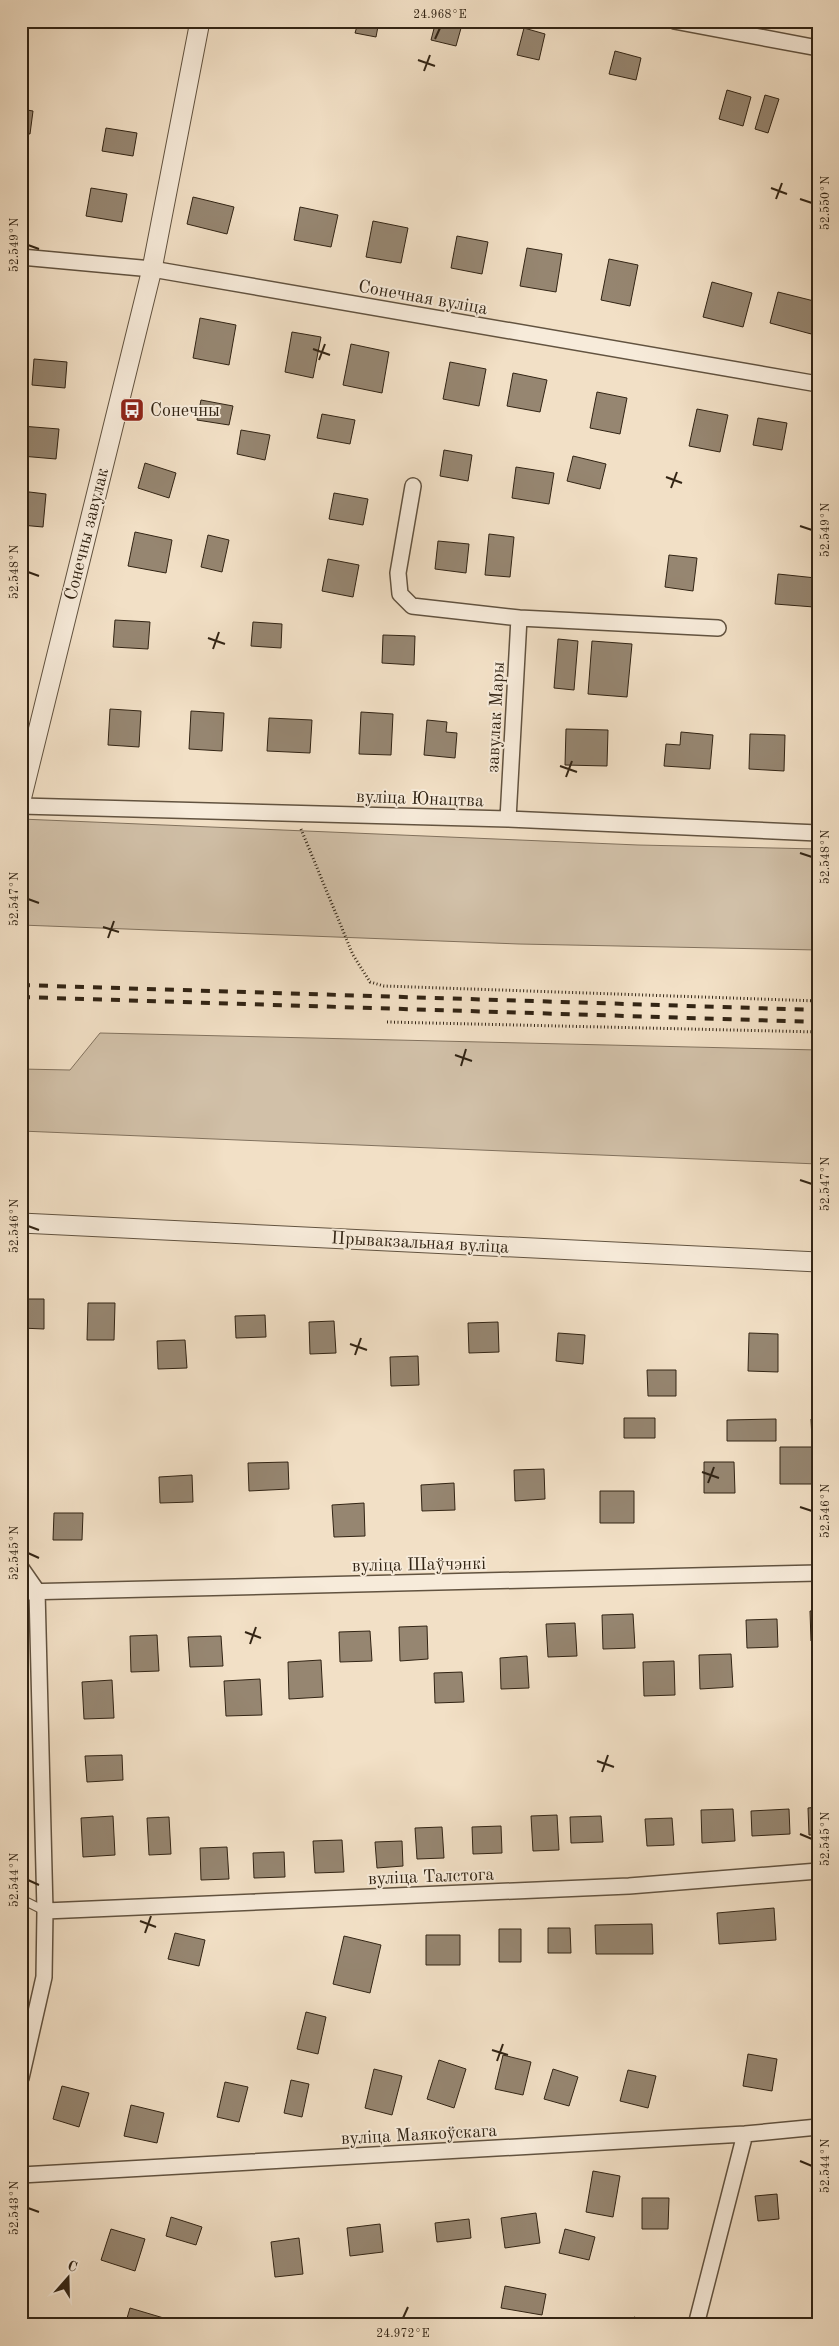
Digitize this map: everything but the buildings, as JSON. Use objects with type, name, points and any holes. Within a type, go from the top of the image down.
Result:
[{"type":"street","name":"Сонечны завулак","points":[[21,800],[152,269],[200,21]]},
{"type":"street","points":[[674,21],[732,27],[818,48]]},
{"type":"street","name":"Сонечная вуліца","points":[[21,257],[152,269],[818,384]]},
{"type":"street","points":[[413,486],[398,573],[400,594],[412,606],[520,618],[718,628]]},
{"type":"street","name":"завулак Мары","points":[[508,819],[520,618]]},
{"type":"street","name":"вуліца Юнацтва","points":[[21,806],[508,819],[818,833]]},
{"type":"street","name":"Прывакзальная вуліца","points":[[21,1223],[818,1262]]},
{"type":"street","points":[[21,1568],[37,1591],[45,1911],[44,1977],[21,2078]]},
{"type":"street","name":"вуліца Шаўчэнкі","points":[[21,1592],[818,1574]]},
{"type":"street","name":"вуліца Талстога","points":[[45,1911],[629,1886],[818,1871]]},
{"type":"street","name":"вуліца Маякоўскага","points":[[21,2176],[745,2134],[818,2127]]},
{"type":"street","points":[[696,2325],[745,2134]]},
{"type":"lane","points":[[22,1899],[45,1911]]},
{"type":"path","points":[[294,813],[354,954],[370,982],[384,986],[818,1001]]},
{"type":"path","points":[[387,1022],[818,1032]]},
{"type":"path","points":[[21,1860],[22,1899]]},
{"type":"shaded area","points":[[21,819],[638,845],[818,849],[818,950],[519,944],[21,925]]},
{"type":"shaded area","points":[[100,1033],[818,1050],[818,1164],[21,1131],[21,1069],[70,1070]]},
{"type":"railway","points":[[21,985],[818,1010]]},
{"type":"railway","points":[[21,997],[818,1022]]},
{"type":"place","name":"Сонечны","points":[[132,410]]}]
